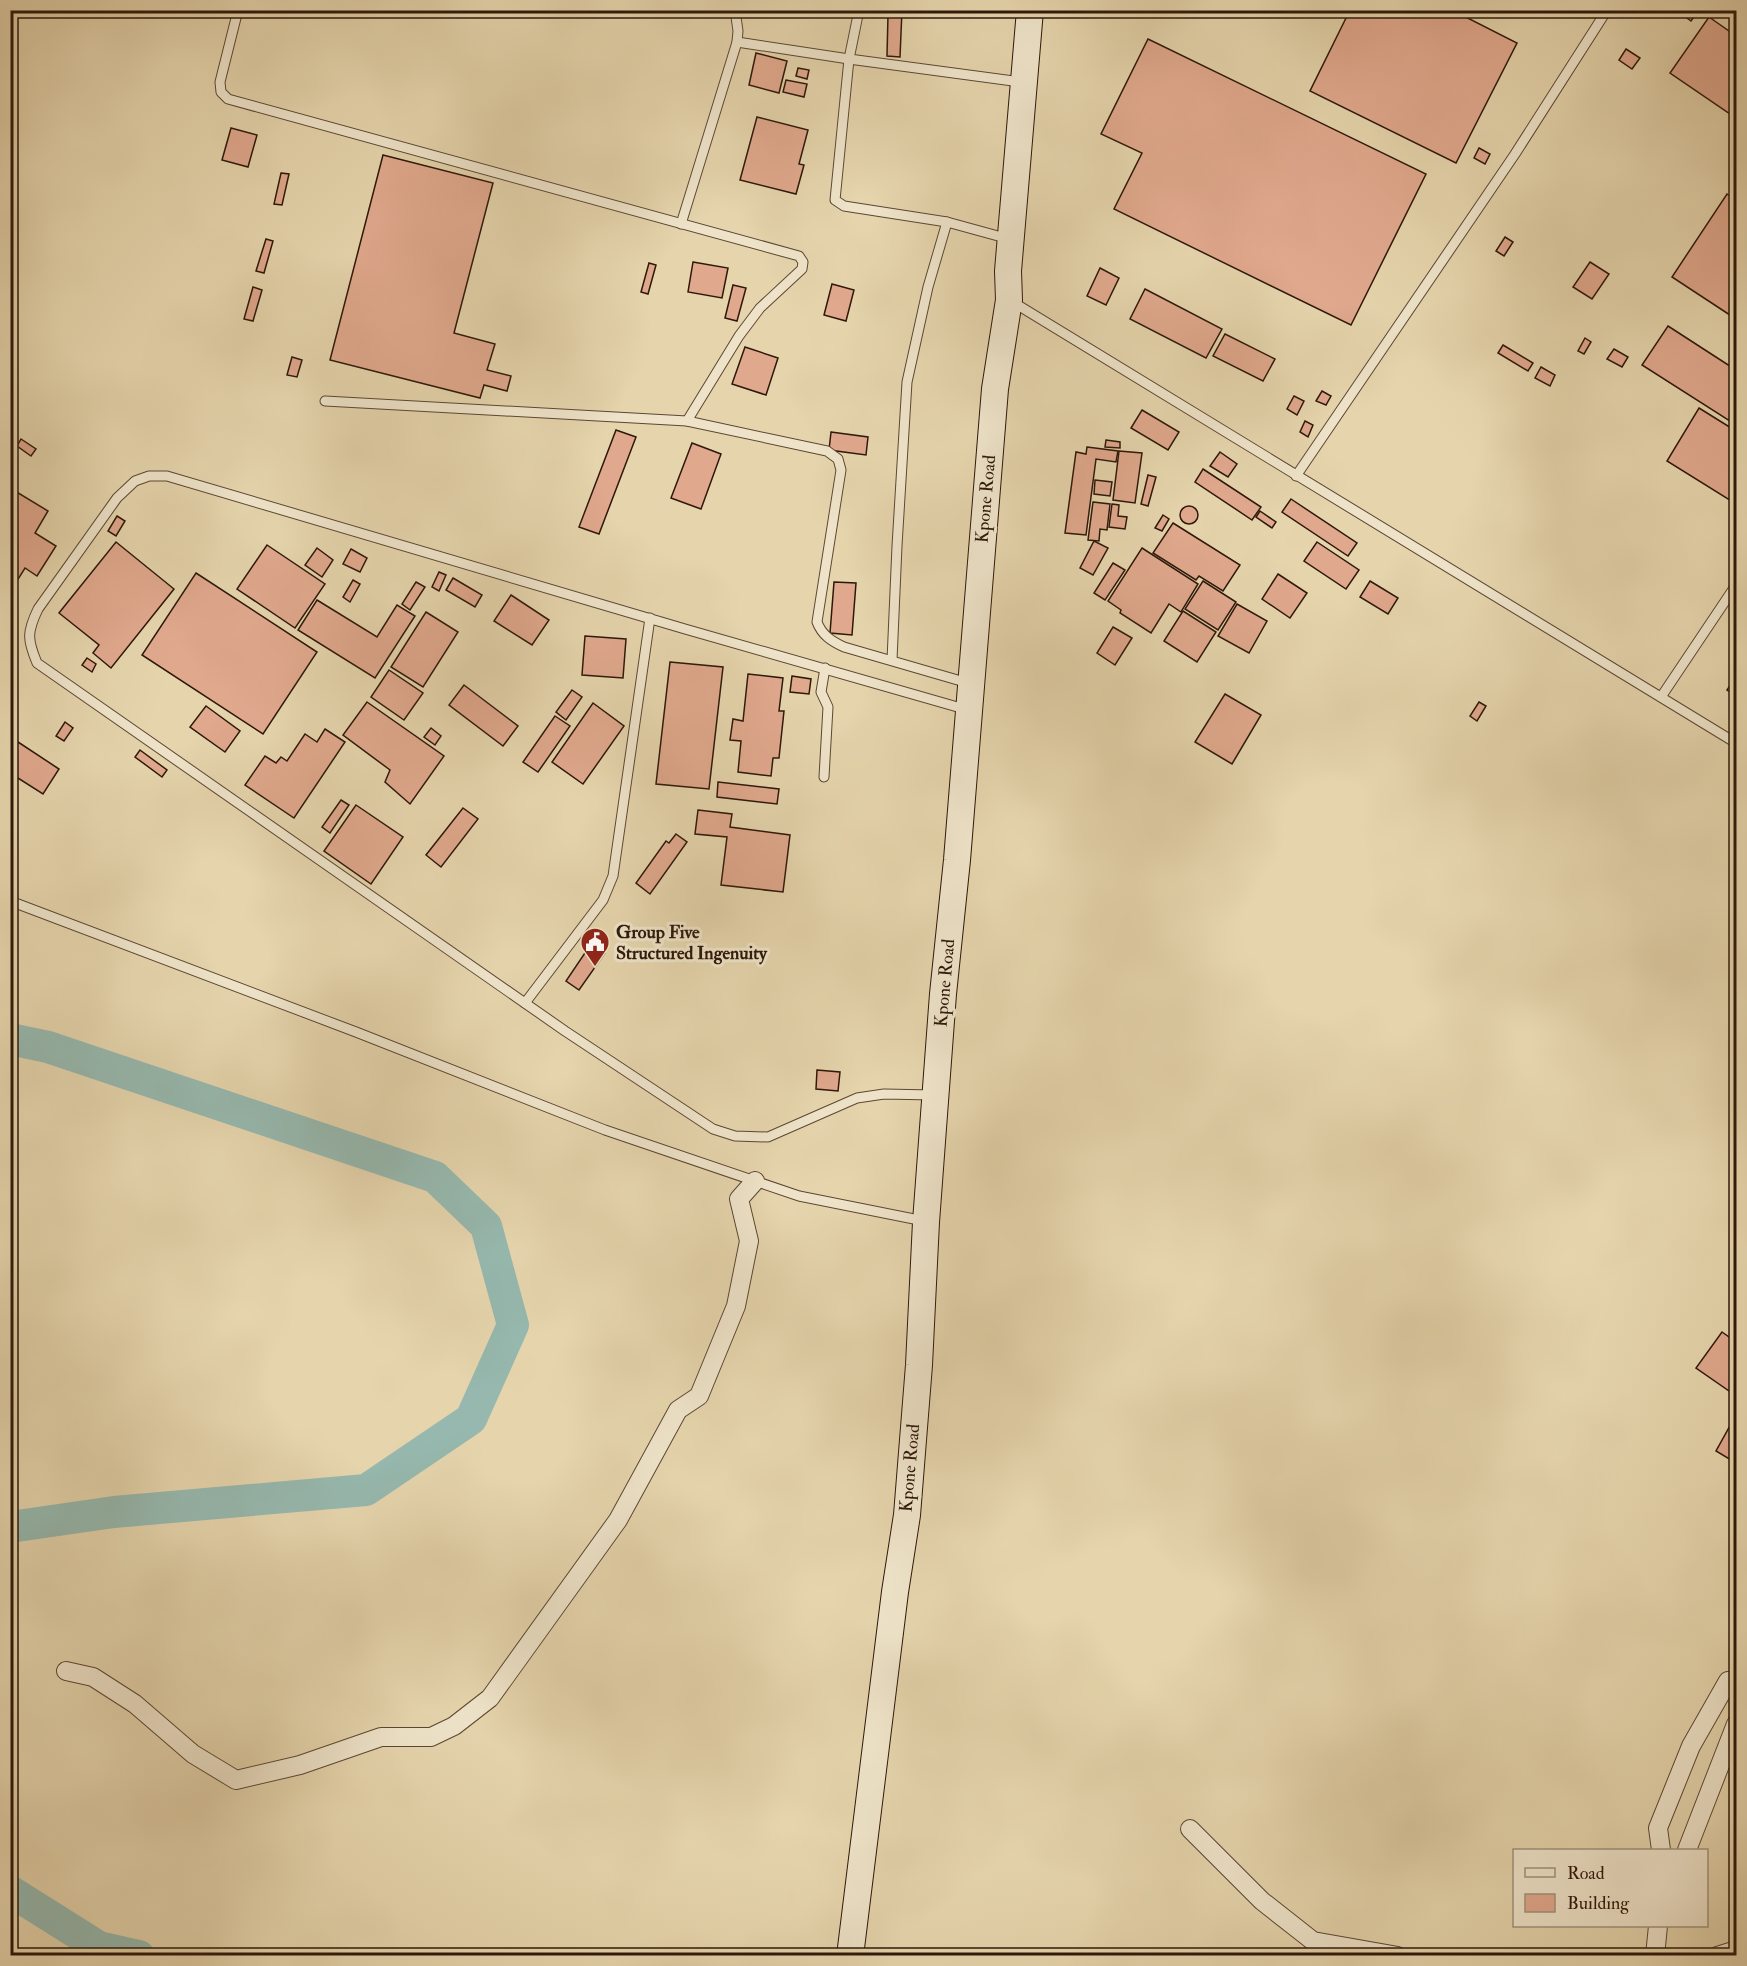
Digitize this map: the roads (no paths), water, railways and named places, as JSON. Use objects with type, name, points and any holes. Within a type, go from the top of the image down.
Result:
[{"type":"main road","name":"Kpone Road","points":[[850,1956],[895,1592],[907,1515],[943,994],[970,710],[995,389],[1009,300],[1008,271],[1030,10]]},
{"type":"street","points":[[66,1671],[93,1677],[135,1704],[193,1754],[236,1780],[300,1766],[381,1737],[431,1737],[454,1726],[490,1698],[618,1520],[678,1410],[699,1396],[736,1306],[749,1241],[739,1199],[754,1181]]},
{"type":"street","points":[[1661,1849],[1658,1828],[1691,1746],[1728,1682]]},
{"type":"street","points":[[1687,1849],[1737,1724]]},
{"type":"street","points":[[1190,1829],[1262,1901],[1313,1941],[1398,1956]]},
{"type":"street","points":[[1655,1956],[1658,1927]]},
{"type":"street","points":[[1718,1956],[1737,1950]]},
{"type":"lane","points":[[238,10],[220,82],[221,92],[228,99],[799,256],[803,262],[802,269],[753,317],[687,421]]},
{"type":"lane","points":[[681,224],[737,42],[735,10]]},
{"type":"lane","points":[[859,10],[849,59],[836,200],[844,206],[947,222],[1011,239]]},
{"type":"lane","points":[[1296,476],[1515,154],[1607,10]]},
{"type":"lane","points":[[737,42],[1024,82]]},
{"type":"lane","points":[[892,660],[907,382],[925,297],[947,222]]},
{"type":"lane","points":[[1009,300],[1737,743]]},
{"type":"lane","points":[[324,401],[687,421],[827,451],[838,459],[841,470],[817,622],[820,631],[836,643],[971,683]]},
{"type":"lane","points":[[935,1095],[884,1094],[857,1098],[768,1137],[735,1136],[713,1129],[525,1003],[37,663],[29,644],[29,627],[38,609],[117,498],[135,482],[149,476],[167,476],[970,710]]},
{"type":"lane","points":[[1661,698],[1737,585]]},
{"type":"lane","points":[[525,1003],[603,900],[613,876],[650,618]]},
{"type":"lane","points":[[824,777],[828,707],[821,692],[825,668]]},
{"type":"lane","points":[[10,901],[356,1032],[605,1130],[799,1196],[926,1222]]},
{"type":"waterway","points":[[10,1039],[48,1047],[435,1177],[486,1226],[513,1325],[471,1419],[366,1490],[114,1512],[10,1527]]},
{"type":"waterway","points":[[10,1891],[99,1947],[139,1956]]},
{"type":"place","name":"Group Five Structured Ingenuity","points":[[595,968]]}]
